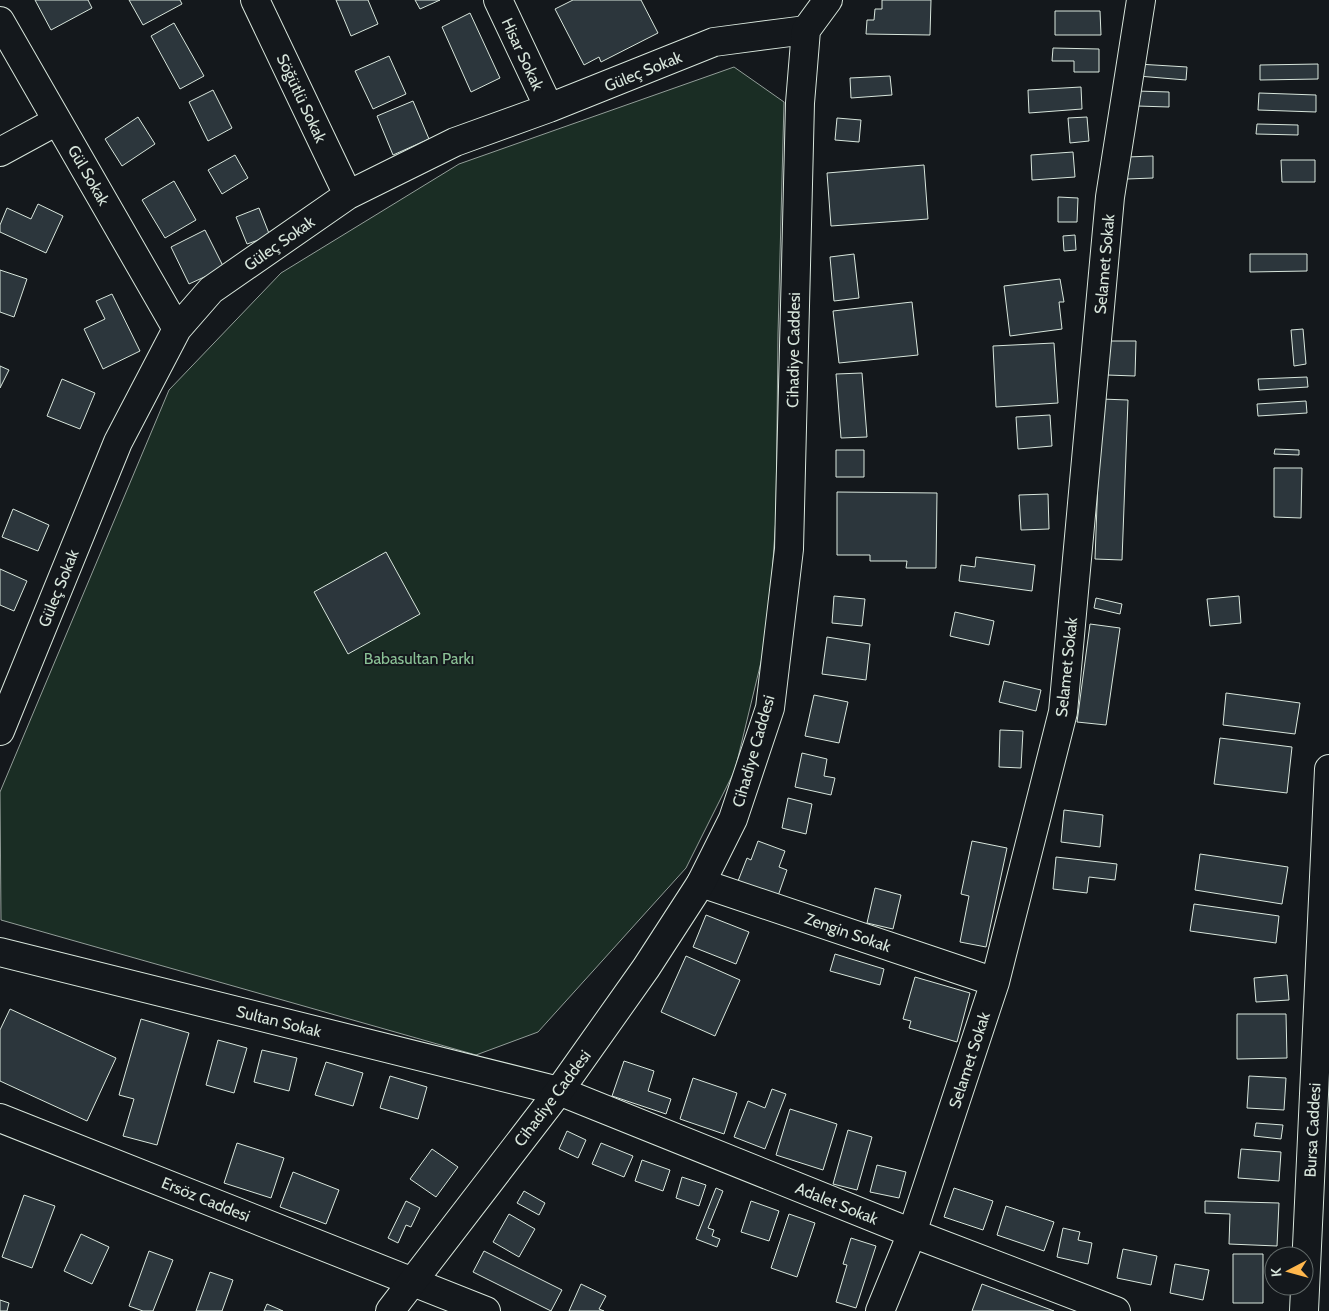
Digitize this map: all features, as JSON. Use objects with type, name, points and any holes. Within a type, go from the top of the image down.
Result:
[{"type":"street","name":"Söğütlü Sokak","points":[[255,0],[348,195]]},
{"type":"street","name":"Hisar Sokak","points":[[498,0],[549,108]]},
{"type":"street","points":[[806,30],[828,0]]},
{"type":"street","name":"Selamet Sokak","points":[[880,1311],[912,1233],[995,982],[1063,712],[1110,197],[1141,0]]},
{"type":"street","name":"Gül Sokak","points":[[0,21],[177,330]]},
{"type":"street","name":"Güleç Sokak","points":[[0,731],[118,442],[177,330],[211,290],[348,195],[455,142],[549,108],[714,42],[806,30]]},
{"type":"street","name":"Cihadiye Caddesi","points":[[390,1311],[558,1091],[646,968],[701,882],[733,819],[770,708],[789,549],[800,103],[806,30]]},
{"type":"street","points":[[0,152],[57,121]]},
{"type":"street","name":"Bursa Caddesi","points":[[1304,1311],[1329,769]]},
{"type":"street","name":"Zengin Sokak","points":[[701,882],[995,982]]},
{"type":"street","name":"Sultan Sokak","points":[[0,952],[558,1091]]},
{"type":"street","name":"Adalet Sokak","points":[[558,1091],[912,1233],[1116,1311]]},
{"type":"street","name":"Ersöz Caddesi","points":[[0,1118],[486,1311]]},
{"type":"green space","name":"Babasultan Parkı","points":[[734,67],[784,102],[778,334],[776,517],[768,633],[735,770],[686,868],[538,1032],[476,1055],[1,920],[0,792],[169,390],[281,273],[459,164]]},
{"type":"building","points":[[35,0],[88,0],[92,8],[51,30]]},
{"type":"building","points":[[129,0],[180,0],[182,4],[143,25]]},
{"type":"building","points":[[336,0],[368,0],[378,24],[351,36]]},
{"type":"building","points":[[415,0],[440,0],[420,9]]},
{"type":"building","points":[[573,0],[641,0],[658,33],[601,62],[599,57],[584,65],[555,9]]},
{"type":"building","points":[[882,0],[931,0],[930,35],[866,34],[867,20],[874,20],[875,9],[882,9]]},
{"type":"building","points":[[1055,11],[1100,11],[1101,35],[1055,35]]},
{"type":"building","points":[[470,13],[500,78],[471,92],[442,27]]},
{"type":"building","points":[[174,23],[204,76],[180,89],[151,36]]},
{"type":"building","points":[[1053,48],[1099,49],[1099,72],[1074,72],[1074,61],[1052,61]]},
{"type":"building","points":[[389,56],[406,94],[373,109],[355,71]]},
{"type":"building","points":[[1138,64],[1187,67],[1186,80],[1138,76]]},
{"type":"building","points":[[1318,64],[1318,79],[1260,80],[1260,65]]},
{"type":"building","points":[[890,76],[892,95],[851,98],[850,78]]},
{"type":"building","points":[[1081,87],[1082,109],[1029,113],[1028,90]]},
{"type":"building","points":[[213,90],[232,128],[208,141],[189,102]]},
{"type":"building","points":[[1137,91],[1169,92],[1169,107],[1137,106]]},
{"type":"building","points":[[1259,93],[1316,95],[1316,112],[1258,110]]},
{"type":"building","points":[[413,101],[429,139],[393,155],[377,116]]},
{"type":"building","points":[[138,117],[155,144],[122,166],[105,139]]},
{"type":"building","points":[[1087,117],[1089,141],[1070,143],[1068,118]]},
{"type":"building","points":[[837,118],[861,120],[859,142],[835,140]]},
{"type":"building","points":[[1257,124],[1298,125],[1298,135],[1256,134]]},
{"type":"building","points":[[1073,152],[1075,177],[1032,180],[1031,155]]},
{"type":"building","points":[[235,155],[248,178],[222,194],[208,170]]},
{"type":"building","points":[[1153,156],[1153,178],[1127,179],[1127,157]]},
{"type":"building","points":[[1281,160],[1315,160],[1315,182],[1282,182]]},
{"type":"building","points":[[924,165],[928,219],[831,226],[827,173]]},
{"type":"building","points":[[174,181],[196,220],[165,238],[142,200]]},
{"type":"building","points":[[1058,197],[1078,198],[1077,222],[1058,222]]},
{"type":"building","points":[[38,204],[63,216],[46,253],[0,232],[0,225],[7,208],[31,219]]},
{"type":"building","points":[[259,208],[270,236],[247,244],[236,217]]},
{"type":"building","points":[[205,230],[224,268],[189,284],[171,247]]},
{"type":"building","points":[[1075,235],[1076,250],[1064,251],[1063,236]]},
{"type":"building","points":[[854,254],[859,298],[834,301],[830,257]]},
{"type":"building","points":[[1250,254],[1307,254],[1307,271],[1250,272]]},
{"type":"building","points":[[0,270],[27,279],[14,317],[0,312]]},
{"type":"building","points":[[1060,279],[1064,302],[1059,302],[1062,329],[1010,336],[1004,286]]},
{"type":"building","points":[[112,294],[140,351],[103,369],[84,329],[105,319],[96,301]]},
{"type":"building","points":[[912,302],[918,355],[839,363],[833,311]]},
{"type":"building","points":[[1303,329],[1306,364],[1294,366],[1291,330]]},
{"type":"building","points":[[1108,341],[1136,341],[1135,376],[1107,375]]},
{"type":"building","points":[[1054,343],[1058,403],[996,407],[993,346]]},
{"type":"building","points":[[0,366],[9,370],[0,388]]},
{"type":"building","points":[[862,373],[867,437],[841,438],[836,374]]},
{"type":"building","points":[[1307,377],[1308,387],[1259,390],[1258,379]]},
{"type":"building","points":[[62,379],[95,393],[80,429],[47,416]]},
{"type":"building","points":[[1101,399],[1128,400],[1122,560],[1095,559]]},
{"type":"building","points":[[1306,401],[1307,413],[1258,416],[1257,404]]},
{"type":"building","points":[[1050,415],[1052,446],[1018,449],[1016,417]]},
{"type":"building","points":[[1275,449],[1299,450],[1299,455],[1274,454]]},
{"type":"building","points":[[836,450],[864,450],[864,477],[836,477]]},
{"type":"building","points":[[1274,468],[1302,468],[1301,518],[1274,517]]},
{"type":"building","points":[[837,492],[937,493],[936,568],[906,568],[907,561],[870,561],[870,555],[837,555]]},
{"type":"building","points":[[1048,494],[1049,529],[1021,530],[1019,495]]},
{"type":"building","points":[[13,509],[49,525],[38,551],[2,537]]},
{"type":"building","points":[[386,552],[420,614],[348,654],[314,592]]},
{"type":"building","points":[[976,557],[1035,565],[1032,591],[959,581],[961,565],[975,567]]},
{"type":"building","points":[[0,569],[27,581],[14,611],[0,605]]},
{"type":"building","points":[[834,596],[865,599],[862,626],[832,623]]},
{"type":"building","points":[[1239,596],[1241,623],[1210,626],[1207,599]]},
{"type":"building","points":[[1096,598],[1122,604],[1120,614],[1094,608]]},
{"type":"building","points":[[955,612],[994,621],[989,645],[950,636]]},
{"type":"building","points":[[1090,624],[1120,628],[1106,725],[1077,722]]},
{"type":"building","points":[[827,637],[870,644],[866,680],[822,674]]},
{"type":"building","points":[[1004,681],[1041,690],[1036,711],[999,702]]},
{"type":"building","points":[[1226,693],[1300,703],[1295,734],[1223,725]]},
{"type":"building","points":[[814,695],[848,702],[839,743],[805,736]]},
{"type":"building","points":[[1000,730],[1023,731],[1021,768],[999,767]]},
{"type":"building","points":[[1220,738],[1292,747],[1287,793],[1214,784]]},
{"type":"building","points":[[802,753],[827,759],[824,776],[835,778],[831,795],[795,787]]},
{"type":"building","points":[[788,798],[812,804],[806,834],[782,828]]},
{"type":"building","points":[[1064,810],[1103,815],[1100,847],[1061,842]]},
{"type":"building","points":[[758,841],[785,851],[779,867],[787,870],[778,896],[738,881],[747,858],[751,860]]},
{"type":"building","points":[[972,841],[1007,848],[986,947],[960,942],[969,896],[961,894]]},
{"type":"building","points":[[1200,854],[1288,867],[1282,904],[1195,890]]},
{"type":"building","points":[[1056,857],[1117,864],[1115,880],[1089,877],[1087,893],[1053,889]]},
{"type":"building","points":[[875,888],[901,895],[893,929],[867,923]]},
{"type":"building","points":[[1194,904],[1279,916],[1276,943],[1190,931]]},
{"type":"building","points":[[706,915],[749,932],[736,964],[693,947]]},
{"type":"building","points":[[835,954],[884,969],[880,985],[830,971]]},
{"type":"building","points":[[686,956],[740,980],[715,1036],[661,1012]]},
{"type":"building","points":[[1287,975],[1289,1000],[1256,1002],[1254,978]]},
{"type":"building","points":[[915,977],[970,993],[957,1042],[909,1028],[911,1021],[903,1019]]},
{"type":"building","points":[[10,1009],[116,1058],[87,1121],[0,1081],[0,1030]]},
{"type":"building","points":[[1237,1014],[1286,1014],[1287,1058],[1237,1059]]},
{"type":"building","points":[[141,1019],[189,1033],[157,1145],[123,1136],[134,1099],[119,1095]]},
{"type":"building","points":[[218,1040],[247,1048],[234,1093],[206,1085]]},
{"type":"building","points":[[262,1050],[297,1058],[289,1091],[254,1082]]},
{"type":"building","points":[[624,1061],[654,1071],[648,1091],[671,1099],[666,1114],[612,1096]]},
{"type":"building","points":[[326,1062],[363,1073],[353,1106],[315,1095]]},
{"type":"building","points":[[390,1076],[427,1087],[418,1119],[380,1108]]},
{"type":"building","points":[[1249,1076],[1286,1078],[1284,1110],[1247,1108]]},
{"type":"building","points":[[693,1078],[737,1093],[724,1134],[680,1119]]},
{"type":"building","points":[[772,1089],[786,1094],[765,1149],[734,1137],[748,1101],[765,1108]]},
{"type":"building","points":[[790,1109],[837,1124],[823,1170],[776,1155]]},
{"type":"building","points":[[1256,1123],[1283,1125],[1281,1139],[1254,1136]]},
{"type":"building","points":[[848,1130],[872,1137],[857,1190],[833,1184]]},
{"type":"building","points":[[567,1131],[586,1140],[578,1158],[559,1149]]},
{"type":"building","points":[[237,1143],[284,1158],[271,1198],[224,1183]]},
{"type":"building","points":[[601,1143],[633,1156],[624,1177],[592,1164]]},
{"type":"building","points":[[432,1149],[458,1167],[436,1197],[410,1179]]},
{"type":"building","points":[[1241,1149],[1281,1152],[1279,1181],[1238,1178]]},
{"type":"building","points":[[642,1160],[670,1170],[663,1191],[635,1181]]},
{"type":"building","points":[[877,1165],[906,1172],[899,1198],[870,1192]]},
{"type":"building","points":[[293,1172],[339,1190],[326,1224],[280,1207]]},
{"type":"building","points":[[682,1177],[706,1185],[699,1206],[676,1198]]},
{"type":"building","points":[[716,1188],[723,1191],[708,1228],[714,1230],[712,1236],[720,1239],[717,1247],[696,1239]]},
{"type":"building","points":[[954,1188],[993,1201],[983,1230],[944,1217]]},
{"type":"building","points":[[524,1191],[545,1203],[539,1215],[517,1203]]},
{"type":"building","points":[[24,1195],[55,1206],[32,1268],[2,1257]]},
{"type":"building","points":[[406,1201],[420,1208],[411,1227],[406,1225],[398,1243],[388,1238]]},
{"type":"building","points":[[751,1201],[779,1211],[769,1241],[741,1232]]},
{"type":"building","points":[[1205,1201],[1279,1203],[1277,1246],[1229,1244],[1230,1214],[1205,1213]]},
{"type":"building","points":[[1006,1206],[1054,1222],[1044,1251],[997,1235]]},
{"type":"building","points":[[509,1214],[535,1229],[519,1257],[493,1242]]},
{"type":"building","points":[[789,1214],[815,1223],[797,1277],[771,1268]]},
{"type":"building","points":[[1063,1228],[1080,1232],[1078,1240],[1092,1243],[1088,1264],[1057,1257]]},
{"type":"building","points":[[81,1234],[109,1247],[92,1284],[64,1271]]},
{"type":"building","points":[[851,1238],[876,1246],[856,1308],[836,1302],[847,1265],[843,1264]]},
{"type":"building","points":[[1123,1249],[1157,1256],[1151,1285],[1117,1278]]},
{"type":"building","points":[[149,1251],[173,1260],[153,1311],[143,1311],[129,1306]]},
{"type":"building","points":[[484,1251],[562,1290],[551,1311],[473,1272]]},
{"type":"building","points":[[1233,1254],[1263,1254],[1263,1303],[1233,1303]]},
{"type":"building","points":[[1175,1264],[1209,1270],[1203,1300],[1170,1293]]},
{"type":"building","points":[[210,1272],[233,1280],[222,1311],[196,1311]]},
{"type":"building","points":[[581,1284],[606,1296],[599,1309],[604,1311],[569,1311]]},
{"type":"building","points":[[982,1284],[1054,1311],[972,1311]]},
{"type":"building","points":[[0,1300],[9,1303],[7,1311],[0,1311]]},
{"type":"building","points":[[267,1304],[283,1311],[264,1311]]}]
